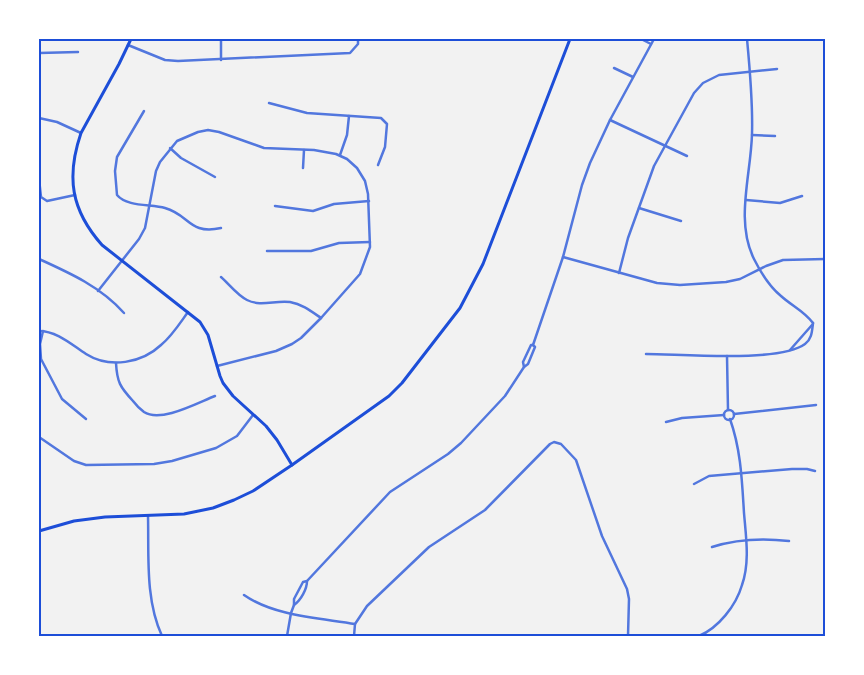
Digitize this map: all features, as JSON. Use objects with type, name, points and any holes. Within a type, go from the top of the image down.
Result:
[{"type":"main road","points":[[131,39],[81,133],[72,169],[75,195],[80,212],[89,230],[102,244],[200,322],[208,335],[223,383],[233,396],[277,440],[292,465]]},
{"type":"main road","points":[[39,531],[74,520],[184,514],[213,508],[253,491],[389,396],[402,383],[460,308],[483,264],[570,39]]},
{"type":"street","points":[[221,39],[221,60]]},
{"type":"street","points":[[128,45],[166,60],[178,62],[350,53],[358,44],[358,39]]},
{"type":"street","points":[[641,39],[651,44]]},
{"type":"street","points":[[287,636],[294,599],[303,582],[307,581],[390,492],[448,454],[461,443],[505,396],[524,367],[523,362],[531,345],[533,345],[563,257],[582,184],[610,120],[654,39]]},
{"type":"street","points":[[646,354],[762,355],[793,350],[808,341],[811,335],[813,323],[807,314],[782,297],[760,270],[746,239],[746,200],[752,135],[747,39]]},
{"type":"street","points":[[39,53],[78,52]]},
{"type":"street","points":[[614,68],[633,77]]},
{"type":"street","points":[[619,272],[638,208],[654,166],[694,93],[703,83],[719,75],[777,69]]},
{"type":"street","points":[[269,103],[307,114],[381,118],[387,124],[384,147],[378,166]]},
{"type":"street","points":[[144,111],[117,156],[114,178],[117,195],[120,198],[172,211],[197,228],[215,230],[221,228]]},
{"type":"street","points":[[340,155],[347,135],[349,116]]},
{"type":"street","points":[[39,118],[57,122],[81,133]]},
{"type":"street","points":[[610,120],[687,156]]},
{"type":"street","points":[[98,291],[139,239],[145,228],[156,171],[160,162],[177,141],[186,136],[208,130],[264,148],[314,150],[340,155],[358,170],[365,181],[369,201],[370,242],[360,274],[321,318],[292,344],[276,351],[217,366]]},
{"type":"street","points":[[752,135],[775,136]]},
{"type":"street","points":[[170,148],[180,158],[214,177]]},
{"type":"street","points":[[303,168],[304,150]]},
{"type":"street","points":[[39,179],[41,197],[46,201],[75,195]]},
{"type":"street","points":[[746,200],[780,203],[802,196]]},
{"type":"street","points":[[275,206],[313,211],[334,204],[369,201]]},
{"type":"street","points":[[638,208],[681,221]]},
{"type":"street","points":[[267,251],[311,252],[339,243],[370,242]]},
{"type":"street","points":[[563,257],[657,283],[680,285],[711,284],[740,279],[784,260],[825,259]]},
{"type":"street","points":[[39,259],[76,276],[98,291],[124,313]]},
{"type":"street","points":[[221,276],[240,295],[248,300],[262,304],[288,302],[300,304],[321,318]]},
{"type":"street","points":[[39,331],[52,333],[64,339],[89,356],[116,363],[143,358],[162,345],[188,312]]},
{"type":"street","points":[[790,350],[813,323]]},
{"type":"street","points":[[43,331],[40,344],[41,359],[62,399],[86,419]]},
{"type":"street","points":[[798,342],[802,346]]},
{"type":"street","points":[[724,415],[724,412],[728,410],[727,356]]},
{"type":"street","points":[[116,363],[117,378],[122,390],[143,412],[150,415],[166,415],[214,396]]},
{"type":"street","points":[[730,419],[734,414],[816,405]]},
{"type":"street","points":[[728,410],[731,410],[734,414]]},
{"type":"street","points":[[39,437],[74,461],[86,465],[154,464],[172,461],[216,448],[237,436],[253,415]]},
{"type":"street","points":[[666,422],[682,418],[724,415],[727,419],[730,419],[741,463],[746,540],[746,566],[741,588],[723,618],[705,635],[699,636]]},
{"type":"street","points":[[354,636],[355,624],[367,606],[413,561],[429,547],[485,510],[554,442],[561,444],[576,460],[602,536],[627,589],[629,599],[628,636]]},
{"type":"street","points":[[694,484],[709,476],[792,469],[815,471]]},
{"type":"street","points":[[148,516],[151,596],[153,610],[162,636]]},
{"type":"street","points":[[712,547],[728,542],[746,540],[789,541]]},
{"type":"street","points":[[294,605],[303,593],[307,581]]},
{"type":"street","points":[[298,590],[303,593]]},
{"type":"street","points":[[244,595],[255,603],[268,608],[355,624]]}]
